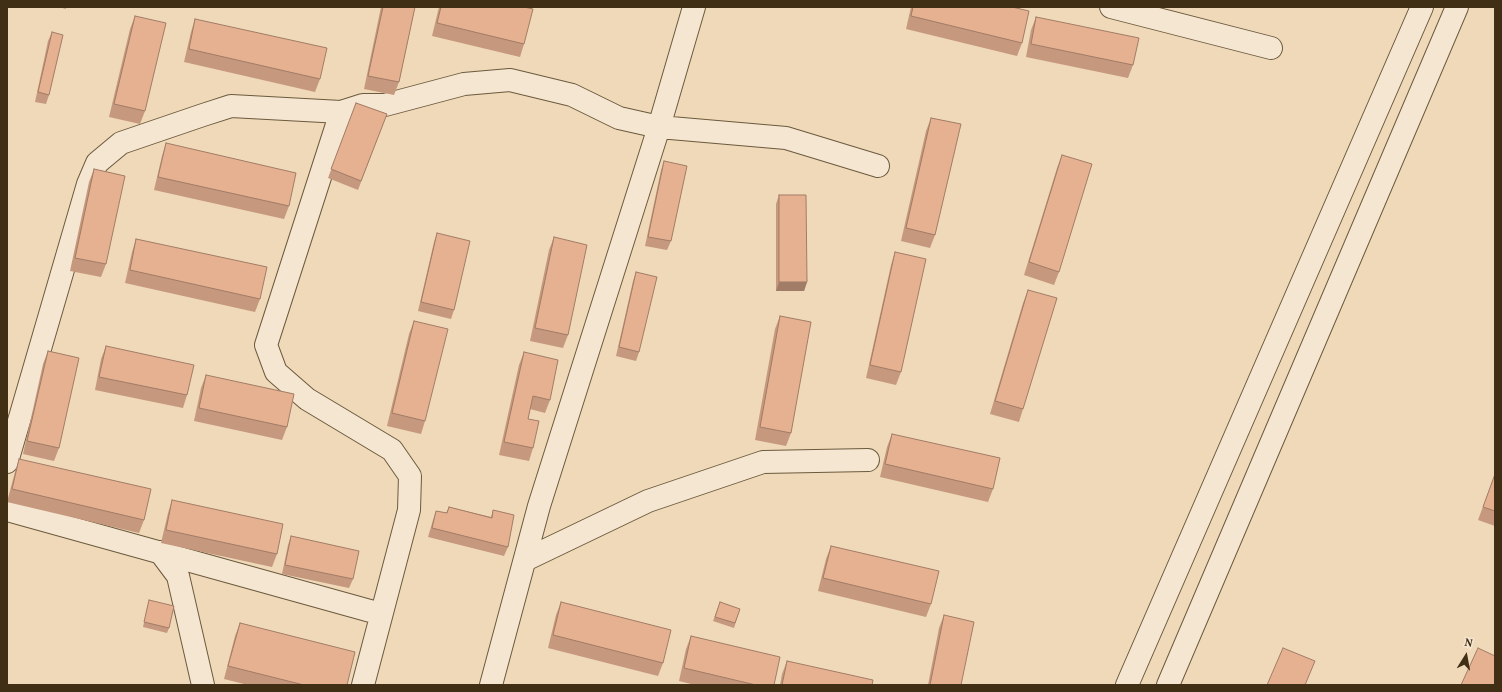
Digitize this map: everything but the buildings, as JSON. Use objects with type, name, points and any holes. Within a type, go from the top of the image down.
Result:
[{"type":"street","points":[[491,685],[542,498],[659,127],[694,7]]},
{"type":"street","points":[[1110,7],[1271,48]]},
{"type":"street","points":[[1127,685],[1422,7]]},
{"type":"street","points":[[1168,685],[1457,7]]},
{"type":"street","points":[[7,462],[88,184],[97,163],[121,143],[203,114],[231,106],[341,112],[363,105],[385,105],[464,84],[510,80],[572,95],[619,118],[659,127],[786,138],[878,166]]},
{"type":"street","points":[[341,112],[266,344],[276,372],[307,399],[392,450],[410,476],[409,510],[363,685]]},
{"type":"street","points":[[525,560],[648,501],[763,462],[868,460]]},
{"type":"street","points":[[7,510],[381,614]]},
{"type":"street","points":[[160,552],[178,576],[203,685]]}]
